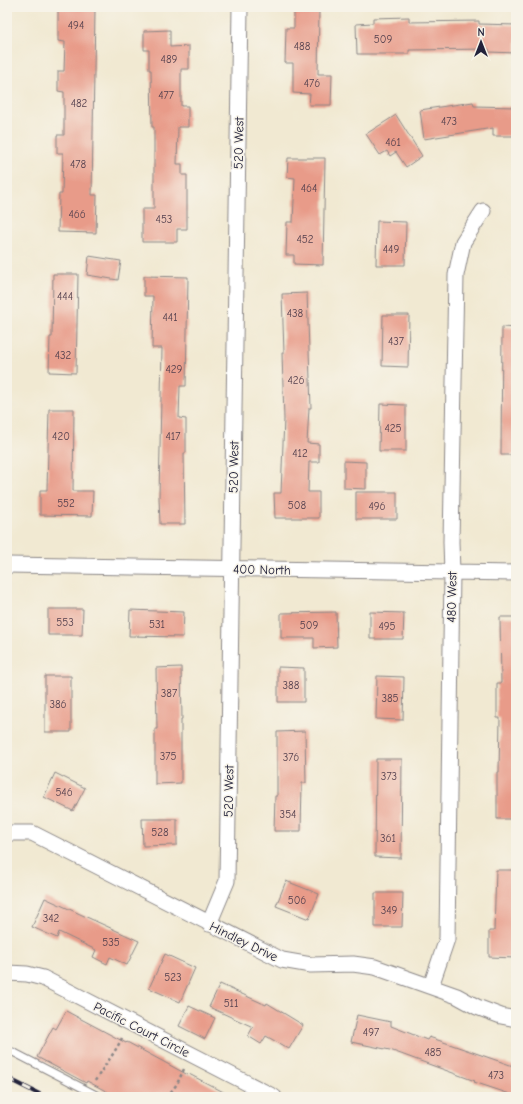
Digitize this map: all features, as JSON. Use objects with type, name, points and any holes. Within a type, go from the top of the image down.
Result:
[{"type":"street","name":"520 West","points":[[209,924],[227,881],[240,7]]},
{"type":"street","name":"480 West","points":[[431,986],[447,939],[452,572],[451,534],[456,275],[463,242],[483,210]]},
{"type":"street","name":"400 North","points":[[7,565],[516,573]]},
{"type":"street","name":"Hindley Drive","points":[[7,833],[32,833],[282,960],[311,965],[353,964],[375,967],[457,996],[477,1007],[501,1016],[516,1019]]},
{"type":"street","name":"Pacific Court Circle","points":[[7,972],[27,974],[43,978],[274,1097]]},
{"type":"lane","points":[[13,1052],[100,1097]]},
{"type":"path","points":[[89,1092],[105,1064],[115,1053],[123,1036]]},
{"type":"path","points":[[167,1097],[177,1084],[185,1068]]},
{"type":"building","points":[[58,8],[95,9],[92,195],[97,195],[96,233],[58,232],[59,194],[62,194],[63,153],[57,153],[57,135],[64,135],[64,92],[58,91],[58,71],[64,71],[65,42],[58,41]]},
{"type":"building","points":[[294,9],[319,10],[318,74],[332,74],[331,105],[309,105],[310,94],[293,93],[293,63],[285,63],[286,28],[294,28]]},
{"type":"building","points":[[409,17],[409,22],[479,21],[479,24],[516,25],[516,53],[489,52],[489,49],[409,50],[409,54],[357,54],[356,24],[373,23],[373,18]]},
{"type":"building","points":[[170,30],[170,47],[189,46],[189,69],[181,69],[181,106],[188,106],[188,127],[178,127],[177,164],[182,164],[182,175],[187,175],[187,229],[177,229],[177,242],[142,242],[142,209],[154,209],[154,127],[152,127],[151,70],[149,70],[149,50],[144,50],[144,31]]},
{"type":"building","points":[[473,102],[474,106],[516,107],[516,136],[493,136],[493,128],[424,139],[420,110]]},
{"type":"building","points":[[396,115],[422,156],[406,167],[396,152],[390,156],[387,151],[380,155],[366,134]]},
{"type":"building","points":[[288,158],[325,158],[323,265],[294,264],[294,255],[286,255],[287,222],[293,222],[295,178],[287,177]]},
{"type":"building","points":[[377,221],[406,222],[405,265],[376,265]]},
{"type":"building","points":[[89,256],[121,261],[118,280],[87,275]]},
{"type":"building","points":[[53,274],[78,274],[76,373],[49,372],[50,337],[52,337]]},
{"type":"building","points":[[144,276],[188,277],[186,386],[180,386],[179,418],[186,419],[186,453],[184,453],[185,524],[160,524],[159,497],[162,348],[152,348],[153,296],[144,296]]},
{"type":"building","points":[[307,293],[311,408],[309,408],[307,443],[319,444],[319,462],[309,462],[308,492],[319,492],[319,518],[275,518],[274,493],[281,493],[284,419],[282,294]]},
{"type":"building","points":[[383,315],[409,315],[408,367],[382,366]]},
{"type":"building","points":[[502,327],[516,328],[516,455],[501,455]]},
{"type":"building","points":[[380,404],[406,405],[406,451],[379,451]]},
{"type":"building","points":[[49,409],[74,409],[73,491],[93,491],[92,516],[40,515],[40,490],[47,490]]},
{"type":"building","points":[[344,461],[366,462],[366,489],[344,488]]},
{"type":"building","points":[[356,492],[397,492],[397,519],[356,519]]},
{"type":"building","points":[[48,609],[83,609],[82,635],[48,635]]},
{"type":"building","points":[[130,610],[184,612],[183,637],[129,636]]},
{"type":"building","points":[[336,612],[337,647],[314,648],[314,638],[281,638],[281,613]]},
{"type":"building","points":[[370,612],[404,613],[403,639],[370,639]]},
{"type":"building","points":[[500,617],[516,617],[516,819],[497,819],[497,772],[499,772],[500,718],[497,718],[497,683],[501,683]]},
{"type":"building","points":[[181,667],[181,783],[155,784],[155,729],[157,729],[156,668]]},
{"type":"building","points":[[278,667],[304,668],[304,702],[278,702]]},
{"type":"building","points":[[45,676],[71,676],[71,732],[45,732]]},
{"type":"building","points":[[377,676],[404,677],[403,720],[376,719]]},
{"type":"building","points":[[305,731],[306,783],[302,783],[301,831],[274,831],[275,796],[277,796],[277,732]]},
{"type":"building","points":[[376,759],[402,759],[401,858],[375,857]]},
{"type":"building","points":[[55,773],[85,788],[73,811],[44,797]]},
{"type":"building","points":[[142,819],[177,819],[177,845],[143,846]]},
{"type":"building","points":[[496,870],[516,870],[516,958],[489,957],[489,931],[494,931]]},
{"type":"building","points":[[286,881],[319,894],[309,919],[276,906]]},
{"type":"building","points":[[375,893],[403,893],[402,927],[375,927]]},
{"type":"building","points":[[45,898],[139,941],[127,965],[110,957],[107,964],[93,957],[96,950],[59,932],[57,938],[32,927]]},
{"type":"building","points":[[165,954],[195,968],[180,1002],[149,988]]},
{"type":"building","points":[[220,984],[266,1005],[267,1003],[303,1025],[289,1049],[266,1036],[261,1044],[248,1036],[253,1027],[209,1007]]},
{"type":"building","points":[[189,1006],[215,1018],[205,1039],[179,1026]]},
{"type":"building","points":[[66,1011],[233,1097],[117,1097],[87,1081],[86,1083],[37,1057],[53,1027],[56,1029]]},
{"type":"building","points":[[357,1015],[391,1022],[391,1026],[427,1040],[429,1037],[516,1067],[516,1096],[474,1082],[475,1081],[390,1050],[351,1042]]},
{"type":"railway","points":[[7,1078],[45,1097]]}]
